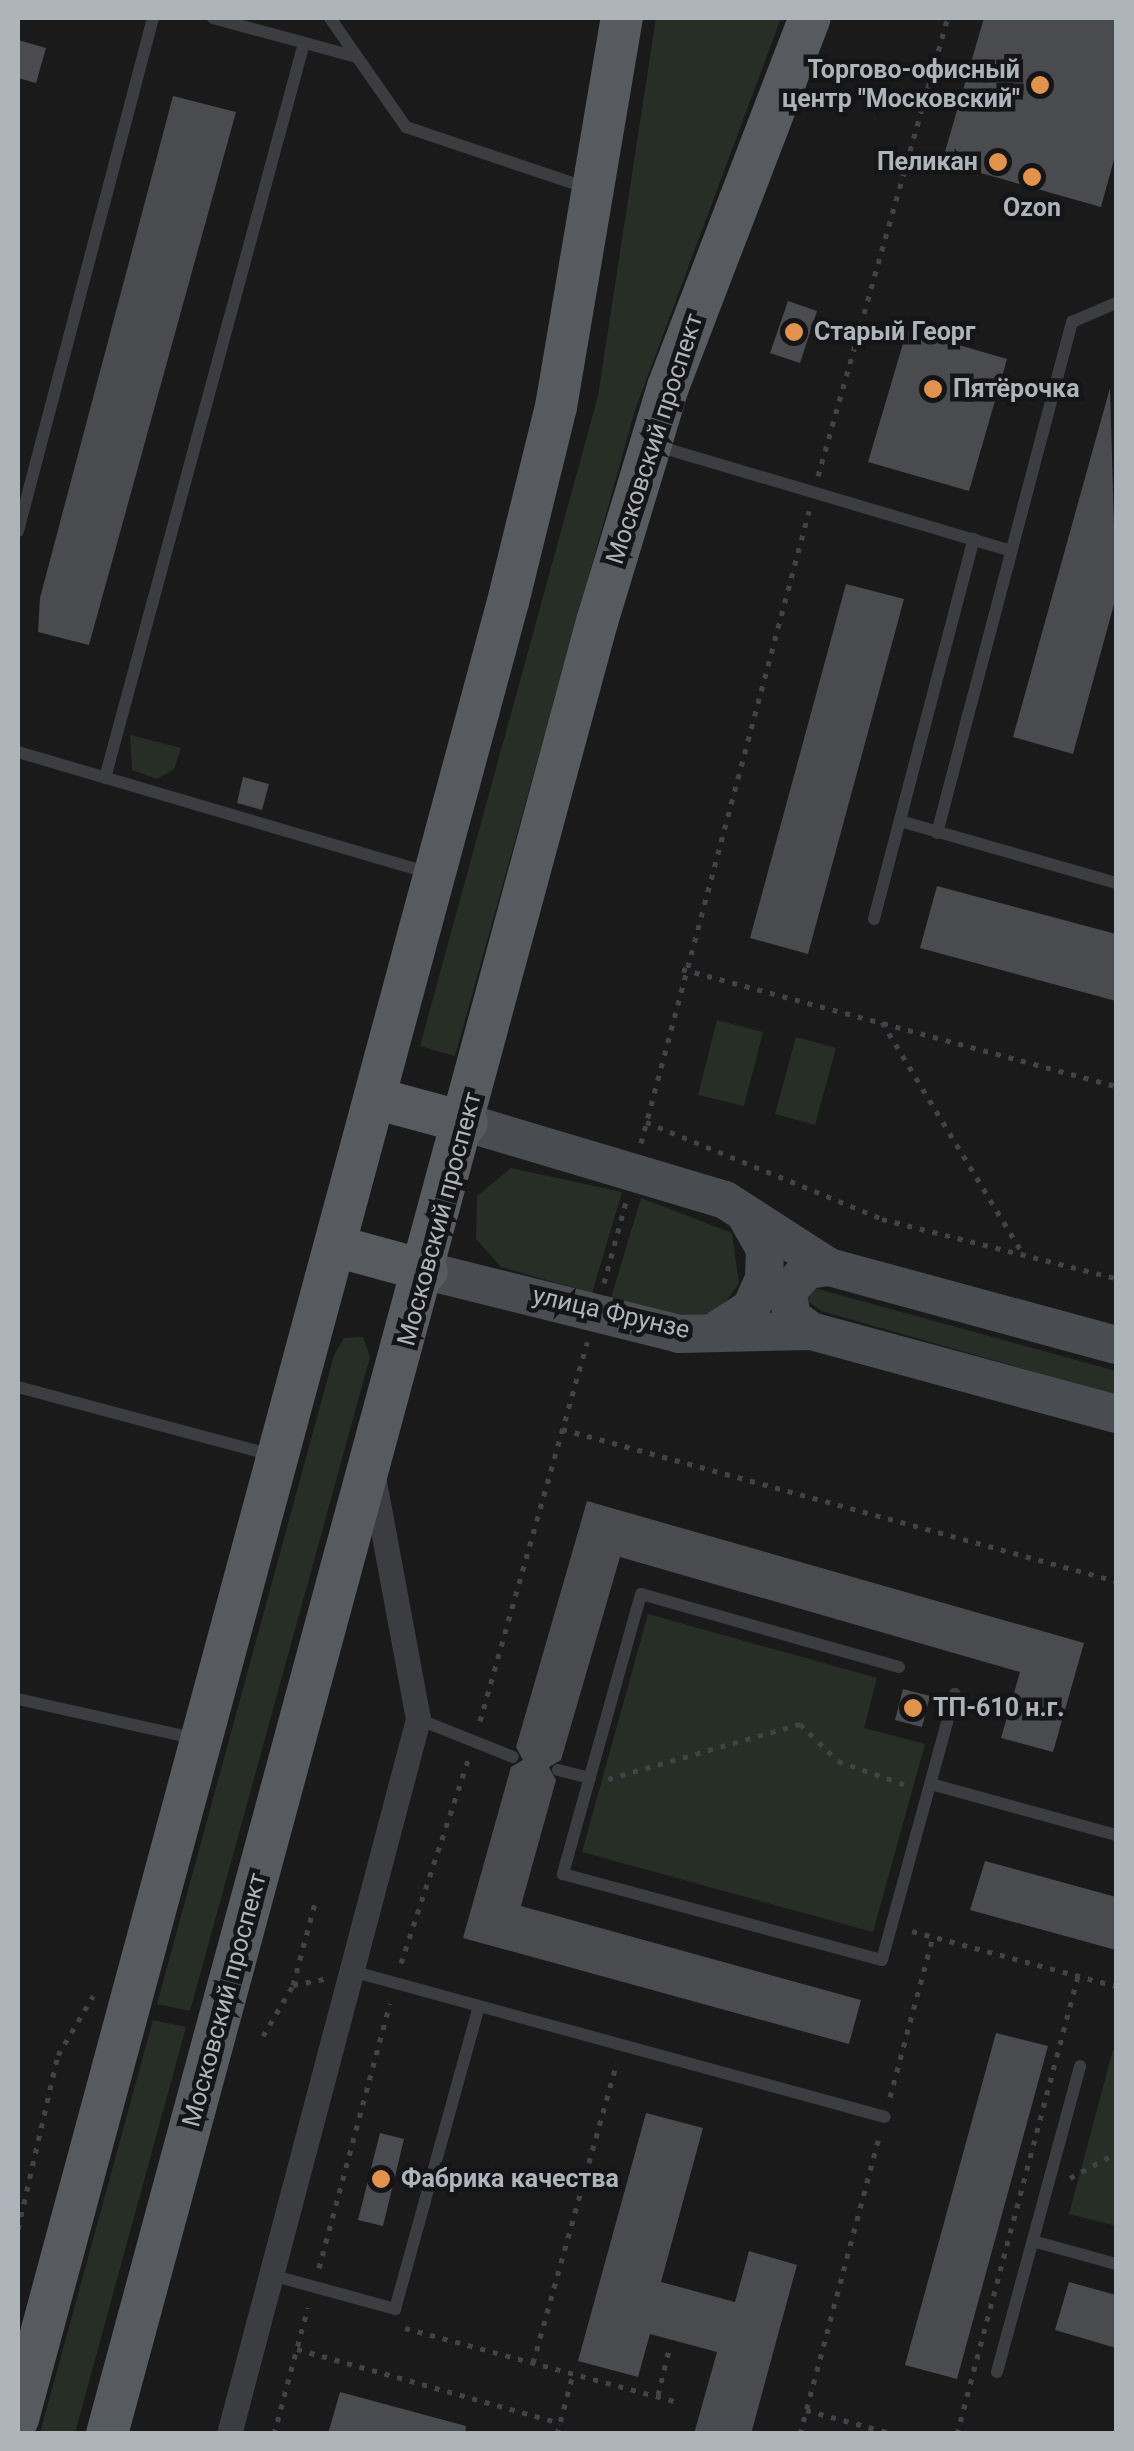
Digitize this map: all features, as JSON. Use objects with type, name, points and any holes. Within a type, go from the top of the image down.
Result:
[{"type":"main road","points":[[18,2418],[199,1740],[340,1247],[556,407],[622,18]]},
{"type":"main road","name":"Московский проспект","points":[[107,2434],[427,1271],[649,444],[810,18]]},
{"type":"main road","points":[[378,1099],[745,1214],[829,1267],[1116,1346]]},
{"type":"main road","points":[[712,1333],[751,1308],[764,1278],[765,1248],[745,1214]]},
{"type":"main road","name":"улица Фрунзе","points":[[340,1247],[679,1334],[810,1331],[1116,1414]]},
{"type":"main road","points":[[810,1331],[792,1317],[787,1292],[807,1270],[829,1267]]},
{"type":"street","points":[[228,2434],[356,1972],[418,1719],[372,1470]]},
{"type":"lane","points":[[18,530],[153,18]]},
{"type":"lane","points":[[213,18],[357,57]]},
{"type":"lane","points":[[330,18],[406,127],[594,190]]},
{"type":"lane","points":[[105,778],[304,43]]},
{"type":"lane","points":[[937,833],[1072,322],[1116,302]]},
{"type":"lane","points":[[649,444],[1011,550]]},
{"type":"lane","points":[[874,919],[974,539]]},
{"type":"lane","points":[[18,752],[435,876]]},
{"type":"lane","points":[[900,822],[1116,883]]},
{"type":"lane","points":[[18,1387],[278,1457]]},
{"type":"lane","points":[[899,1667],[641,1594],[563,1874],[882,1960],[955,1694]]},
{"type":"lane","points":[[18,1699],[199,1740]]},
{"type":"lane","points":[[418,1719],[513,1757]]},
{"type":"lane","points":[[558,1770],[590,1778]]},
{"type":"lane","points":[[929,1788],[1116,1835]]},
{"type":"lane","points":[[356,1972],[884,2118]]},
{"type":"lane","points":[[271,2275],[394,2308],[478,2006]]},
{"type":"lane","points":[[997,2372],[1080,2066]]},
{"type":"lane","points":[[1033,2241],[1116,2264]]},
{"type":"path","points":[[682,969],[1116,1086]]},
{"type":"path","points":[[881,1020],[1021,1252]]},
{"type":"path","points":[[646,1122],[882,1219],[1116,1278]]},
{"type":"path","points":[[274,2434],[395,1984],[474,1742],[562,1429],[1116,1582]]},
{"type":"path","points":[[590,1778],[621,1779],[800,1724],[838,1762],[929,1788]]},
{"type":"path","points":[[263,2036],[293,1985],[316,1899]]},
{"type":"path","points":[[892,1925],[1116,1986]]},
{"type":"path","points":[[800,2434],[933,1936]]},
{"type":"path","points":[[956,2434],[1078,1976]]},
{"type":"path","points":[[18,2229],[58,2054],[93,1996]]},
{"type":"path","points":[[533,2363],[622,2046]]},
{"type":"path","points":[[309,2302],[328,2307]]},
{"type":"path","points":[[384,2322],[678,2402]]},
{"type":"path","points":[[297,2349],[560,2423]]},
{"type":"path","points":[[657,2396],[669,2350]]},
{"type":"path","points":[[557,2434],[574,2374]]},
{"type":"path","points":[[806,2410],[894,2434]]},
{"type":"shaded area","points":[[656,18],[781,18],[635,410],[455,1056],[420,1046],[598,396]]},
{"type":"shaded area","points":[[130,735],[181,748],[174,769],[157,779],[132,770]]},
{"type":"shaded area","points":[[717,1020],[763,1032],[744,1106],[698,1095]]},
{"type":"shaded area","points":[[796,1037],[836,1048],[815,1125],[775,1114]]},
{"type":"shaded area","points":[[511,1168],[622,1192],[592,1293],[501,1267],[476,1239],[477,1196]]},
{"type":"shaded area","points":[[641,1198],[732,1233],[739,1283],[720,1310],[688,1318],[611,1298]]},
{"type":"shaded area","points":[[814,1288],[1116,1371],[1116,1395],[821,1311],[805,1299]]},
{"type":"shaded area","points":[[363,1337],[370,1357],[190,2011],[157,2004],[334,1355],[344,1338]]},
{"type":"shaded area","points":[[648,1614],[877,1678],[864,1728],[925,1744],[873,1932],[582,1852]]},
{"type":"shaded area","points":[[153,2020],[186,2027],[75,2433],[40,2433]]},
{"type":"shaded area","points":[[1113,2050],[1116,2051],[1116,2226],[1069,2214]]},
{"type":"building","name":"Торгово-офисный центр \"Московский\"","points":[[984,18],[1116,18],[1116,152],[1101,207],[942,162]]},
{"type":"building","points":[[18,40],[46,48],[36,83],[18,78]]},
{"type":"building","points":[[173,96],[236,112],[89,645],[38,632],[40,598]]},
{"type":"building","name":"Старый Георг","points":[[788,301],[817,311],[800,363],[770,353]]},
{"type":"building","points":[[907,330],[1007,359],[969,491],[868,462]]},
{"type":"building","points":[[1110,388],[1116,597],[1073,754],[1013,737]]},
{"type":"building","points":[[846,584],[904,599],[808,954],[750,938]]},
{"type":"building","points":[[243,777],[269,784],[262,810],[237,803]]},
{"type":"building","points":[[937,886],[1116,934],[1116,1001],[920,948]]},
{"type":"building","points":[[587,1501],[1084,1643],[1053,1752],[1001,1738],[1020,1672],[620,1557],[561,1760],[549,1767],[556,1780],[521,1906],[861,2000],[849,2044],[463,1938],[511,1767],[523,1760],[516,1747]]},
{"type":"building","name":"ТП-610 н.г.","points":[[903,1689],[930,1696],[922,1727],[895,1720]]},
{"type":"building","points":[[985,1861],[1116,1897],[1116,1950],[970,1910]]},
{"type":"building","points":[[996,2033],[1048,2046],[957,2379],[905,2365]]},
{"type":"building","points":[[646,2113],[703,2128],[661,2282],[735,2302],[749,2251],[797,2265],[751,2434],[694,2434],[717,2352],[650,2334],[638,2377],[578,2361]]},
{"type":"building","name":"Фабрика качества","points":[[380,2133],[404,2139],[383,2226],[358,2220]]},
{"type":"building","points":[[1069,2282],[1116,2295],[1116,2348],[1055,2330]]},
{"type":"building","points":[[340,2392],[466,2426],[465,2434],[328,2434]]},
{"type":"place","name":"Торгово-офисный центр \"Московский\"","points":[[1040,85]]},
{"type":"place","name":"Пеликан","points":[[998,162]]},
{"type":"place","name":"Ozon","points":[[1032,177]]},
{"type":"place","name":"Старый Георг","points":[[794,332]]},
{"type":"place","name":"Пятёрочка","points":[[933,389]]},
{"type":"place","name":"ТП-610 н.г.","points":[[913,1708]]},
{"type":"place","name":"Фабрика качества","points":[[381,2179]]}]
